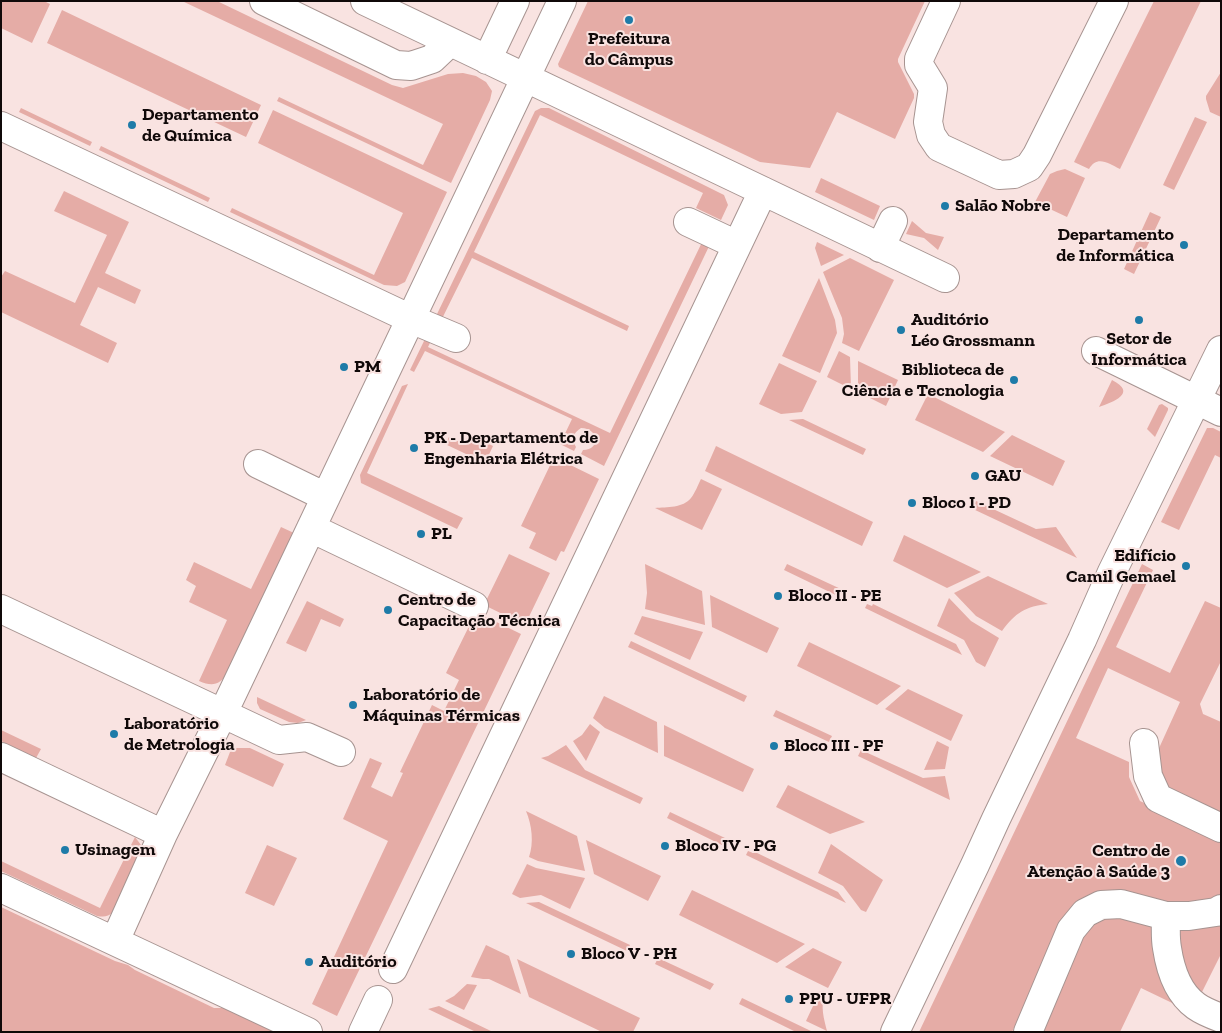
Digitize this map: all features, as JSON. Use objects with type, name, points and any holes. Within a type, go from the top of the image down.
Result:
[{"type":"lane","points":[[264,1],[396,65],[411,66],[432,59],[450,42]]},
{"type":"lane","points":[[365,1],[409,11],[450,42],[945,278]]},
{"type":"lane","points":[[487,60],[515,1]]},
{"type":"lane","points":[[115,940],[163,834],[223,713],[562,1]]},
{"type":"lane","points":[[946,1],[918,58],[919,65],[933,88],[928,122],[931,135],[939,147],[999,175],[1014,174],[1029,167],[1033,161],[1114,1]]},
{"type":"lane","points":[[1,126],[411,319],[456,338]]},
{"type":"lane","points":[[393,969],[763,191]]},
{"type":"lane","points":[[880,248],[893,221]]},
{"type":"lane","points":[[688,222],[737,245]]},
{"type":"lane","points":[[895,1032],[1120,557],[1221,350]]},
{"type":"lane","points":[[1096,351],[1221,412]]},
{"type":"lane","points":[[258,464],[326,497]]},
{"type":"lane","points":[[311,528],[474,606]]},
{"type":"lane","points":[[1,609],[279,740],[307,737],[341,752]]},
{"type":"lane","points":[[1144,743],[1148,776],[1158,798],[1221,828]]},
{"type":"lane","points":[[1,757],[163,834]]},
{"type":"lane","points":[[1,888],[308,1032]]},
{"type":"lane","points":[[1028,1032],[1071,930],[1084,913],[1101,905],[1121,904],[1166,916],[1188,916],[1216,912],[1221,909]]},
{"type":"lane","points":[[1166,916],[1166,946],[1177,983],[1186,997],[1196,1007],[1221,1018]]},
{"type":"lane","points":[[363,1032],[378,1000]]},
{"type":"shaded area","points":[[1,1],[44,1],[50,4],[32,43],[1,28]]},
{"type":"shaded area","points":[[182,1],[217,1],[392,85],[403,88],[448,74],[463,73],[476,76],[486,82],[492,91],[490,100],[451,183],[277,101],[279,97],[423,165],[443,124]]},
{"type":"shaded area","points":[[588,1],[925,1],[898,59],[914,94],[914,98],[895,139],[837,112],[810,168],[760,162],[559,67],[558,64]]},
{"type":"shaded area","points":[[1154,1],[1201,1],[1120,169],[1099,161],[1089,169],[1074,162]]},
{"type":"shaded area","points":[[62,10],[261,105],[246,137],[47,43]]},
{"type":"shaded area","points":[[1221,72],[1221,117],[1210,112],[1206,96]]},
{"type":"shaded area","points":[[21,108],[92,142],[90,146],[19,112]]},
{"type":"shaded area","points":[[541,108],[549,108],[724,195],[728,205],[721,220],[696,208],[703,193],[540,115],[474,252],[629,326],[627,331],[472,258],[428,347],[610,433],[706,234],[713,238],[604,466],[581,454],[583,450],[593,447],[596,439],[591,431],[587,429],[581,428],[576,432],[573,439],[576,447],[574,451],[560,444],[572,419],[425,351],[414,372],[410,370],[535,111]]},
{"type":"shaded area","points":[[273,110],[447,192],[405,282],[397,286],[384,285],[230,212],[232,208],[374,275],[403,213],[258,143]]},
{"type":"shaded area","points":[[1195,117],[1207,122],[1174,190],[1163,185]]},
{"type":"shaded area","points":[[101,146],[210,198],[208,202],[99,150]]},
{"type":"shaded area","points":[[1065,169],[1085,178],[1067,217],[1035,202],[1050,174]]},
{"type":"shaded area","points":[[821,178],[880,206],[874,220],[815,192]]},
{"type":"shaded area","points":[[64,191],[129,222],[105,273],[141,290],[135,304],[98,287],[80,325],[117,343],[108,363],[1,312],[1,277],[5,271],[75,303],[107,235],[54,211]]},
{"type":"shaded area","points":[[1150,212],[1161,217],[1134,274],[1124,269]]},
{"type":"shaded area","points":[[912,221],[926,233],[944,237],[938,250],[924,238],[906,234]]},
{"type":"shaded area","points":[[817,242],[844,255],[821,266],[815,248]]},
{"type":"shaded area","points":[[850,258],[894,280],[859,351],[842,343],[844,334],[842,318],[823,272]]},
{"type":"shaded area","points":[[819,278],[835,320],[837,333],[820,373],[782,356]]},
{"type":"shaded area","points":[[839,351],[850,357],[851,389],[827,377]]},
{"type":"shaded area","points":[[858,361],[898,380],[886,406],[858,392]]},
{"type":"shaded area","points":[[779,363],[817,381],[802,412],[781,414],[759,404]]},
{"type":"shaded area","points":[[1112,380],[1123,389],[1123,393],[1116,400],[1099,407]]},
{"type":"shaded area","points":[[408,384],[367,473],[463,518],[457,529],[361,483],[360,475],[402,386]]},
{"type":"shaded area","points":[[928,394],[1005,432],[983,452],[915,420]]},
{"type":"shaded area","points":[[1162,404],[1168,410],[1155,437],[1147,429],[1159,405]]},
{"type":"shaded area","points":[[803,419],[866,449],[863,455],[789,420]]},
{"type":"shaded area","points":[[1207,428],[1213,428],[1221,432],[1221,458],[1215,455],[1179,530],[1161,522]]},
{"type":"shaded area","points":[[469,434],[493,446],[485,463],[445,444],[449,437],[464,444]]},
{"type":"shaded area","points":[[1012,435],[1065,461],[1053,486],[990,456]]},
{"type":"shaded area","points":[[716,446],[873,522],[862,546],[705,471]]},
{"type":"shaded area","points":[[554,457],[599,479],[564,552],[561,551],[556,561],[529,548],[536,533],[521,526]]},
{"type":"shaded area","points":[[701,479],[722,489],[702,530],[655,508],[684,504],[694,494]]},
{"type":"shaded area","points":[[976,501],[1036,529],[1056,527],[1077,558],[973,509]]},
{"type":"shaded area","points":[[281,527],[294,533],[228,673],[215,684],[199,681],[227,620],[189,602],[196,586],[186,580],[194,562],[251,589]]},
{"type":"shaded area","points":[[904,535],[981,572],[947,588],[893,561]]},
{"type":"shaded area","points":[[509,554],[550,573],[525,625],[484,605]]},
{"type":"shaded area","points":[[645,564],[702,591],[705,625],[645,609],[647,593]]},
{"type":"shaded area","points":[[787,564],[843,590],[840,597],[784,570]]},
{"type":"shaded area","points":[[1142,564],[1153,570],[1116,647],[1170,673],[1205,601],[1221,608],[1221,661],[1200,704],[1203,714],[1221,722],[1221,817],[1166,791],[1155,757],[1180,702],[1108,668],[1076,738],[1129,762],[1129,777],[1140,801],[1221,839],[1221,900],[1166,906],[1061,925],[1012,1032],[919,1032]]},
{"type":"shaded area","points":[[988,576],[1048,604],[1027,609],[1016,615],[1002,631],[976,616],[954,593]]},
{"type":"shaded area","points":[[710,595],[779,628],[767,653],[712,627]]},
{"type":"shaded area","points":[[949,598],[971,621],[999,638],[985,667],[976,662],[964,640],[937,626]]},
{"type":"shaded area","points":[[307,601],[344,619],[340,627],[321,619],[306,652],[286,643]]},
{"type":"shaded area","points":[[867,604],[872,606],[873,604],[956,644],[962,655],[865,608]]},
{"type":"shaded area","points":[[476,612],[521,634],[337,1016],[312,1004],[388,841],[343,819],[370,758],[382,763],[371,787],[392,797],[403,773],[400,772],[432,705],[444,711],[459,680],[446,673]]},
{"type":"shaded area","points":[[642,616],[703,632],[690,660],[634,634]]},
{"type":"shaded area","points":[[631,641],[747,696],[744,702],[628,647]]},
{"type":"shaded area","points":[[809,642],[901,686],[877,705],[797,666]]},
{"type":"shaded area","points":[[908,689],[963,715],[951,741],[885,709]]},
{"type":"shaded area","points":[[604,696],[657,722],[658,753],[605,728],[593,718]]},
{"type":"shaded area","points":[[257,697],[306,720],[298,723],[289,722],[260,709]]},
{"type":"shaded area","points":[[776,710],[832,736],[829,742],[773,716]]},
{"type":"shaded area","points":[[590,724],[600,732],[586,761],[573,741],[582,735]]},
{"type":"shaded area","points":[[664,725],[754,769],[743,792],[664,756]]},
{"type":"shaded area","points":[[1,730],[41,749],[36,758],[1,741]]},
{"type":"shaded area","points":[[937,741],[949,747],[945,769],[924,770]]},
{"type":"shaded area","points":[[566,745],[585,770],[643,798],[640,804],[541,758]]},
{"type":"shaded area","points":[[236,748],[250,748],[284,764],[273,787],[225,765],[230,752]]},
{"type":"shaded area","points":[[861,750],[923,778],[945,776],[950,800],[858,756]]},
{"type":"shaded area","points":[[788,785],[865,822],[830,834],[776,807]]},
{"type":"shaded area","points":[[526,811],[577,836],[585,871],[538,861],[529,857],[532,834]]},
{"type":"shaded area","points":[[670,812],[725,838],[722,845],[667,818]]},
{"type":"shaded area","points":[[135,837],[141,845],[142,851],[113,912],[106,916],[97,916],[1,871],[1,861],[100,908]]},
{"type":"shaded area","points":[[586,840],[661,876],[648,901],[594,874]]},
{"type":"shaded area","points":[[831,844],[883,880],[866,912],[861,910],[843,886],[818,873]]},
{"type":"shaded area","points":[[267,845],[297,858],[274,906],[245,893]]},
{"type":"shaded area","points":[[748,851],[755,852],[838,892],[846,903],[746,855]]},
{"type":"shaded area","points":[[527,864],[536,868],[585,878],[570,909],[541,895],[520,898],[512,894]]},
{"type":"shaded area","points":[[692,890],[805,944],[777,963],[679,915]]},
{"type":"shaded area","points":[[539,902],[630,945],[627,951],[526,903]]},
{"type":"shaded area","points":[[1,907],[115,961],[128,965],[214,1008],[233,1008],[286,1032],[1,1032]]},
{"type":"shaded area","points":[[1104,915],[1124,917],[1154,926],[1193,1013],[1141,988],[1120,1032],[1039,1032],[1079,934]]},
{"type":"shaded area","points":[[1221,919],[1221,954],[1198,1000],[1183,981],[1174,926]]},
{"type":"shaded area","points":[[486,945],[509,956],[521,994],[489,979],[471,977]]},
{"type":"shaded area","points":[[813,948],[842,962],[828,988],[785,967]]},
{"type":"shaded area","points":[[658,958],[714,984],[710,990],[655,964]]},
{"type":"shaded area","points":[[517,959],[640,1018],[633,1032],[602,1032],[529,997]]},
{"type":"shaded area","points":[[467,984],[477,985],[464,1010],[445,1001],[454,996]]},
{"type":"shaded area","points":[[820,991],[825,994],[823,1008],[827,1031],[806,1021]]},
{"type":"shaded area","points":[[742,998],[813,1032],[796,1032],[739,1004]]},
{"type":"shaded area","points":[[439,1006],[493,1032],[476,1032],[428,1009]]},
{"type":"place","name":"Prefeitura do Câmpus","points":[[629,20]]},
{"type":"place","name":"Departamento de Química","points":[[132,125]]},
{"type":"place","name":"Salão Nobre","points":[[945,206]]},
{"type":"place","name":"Departamento de Informática","points":[[1184,245]]},
{"type":"place","name":"Setor de Informática","points":[[1139,320]]},
{"type":"place","name":"Auditório Léo Grossmann","points":[[901,330]]},
{"type":"place","name":"PM","points":[[344,367]]},
{"type":"place","name":"Biblioteca de Ciência e Tecnologia","points":[[1014,380]]},
{"type":"place","name":"PK - Departamento de Engenharia Elétrica","points":[[414,448]]},
{"type":"place","name":"GAU","points":[[975,476]]},
{"type":"place","name":"Bloco I - PD","points":[[912,503]]},
{"type":"place","name":"PL","points":[[421,534]]},
{"type":"place","name":"Edifício Camil Gemael","points":[[1186,566]]},
{"type":"place","name":"Bloco II - PE","points":[[778,596]]},
{"type":"place","name":"Centro de Capacitação Técnica","points":[[388,610]]},
{"type":"place","name":"Laboratório de Máquinas Térmicas","points":[[353,705]]},
{"type":"place","name":"Laboratório de Metrologia","points":[[114,734]]},
{"type":"place","name":"Bloco III - PF","points":[[774,746]]},
{"type":"place","name":"Bloco IV - PG","points":[[665,846]]},
{"type":"place","name":"Usinagem","points":[[65,850]]},
{"type":"place","name":"Centro de Atenção à Saúde 3","points":[[1181,861]]},
{"type":"place","name":"Bloco V - PH","points":[[571,954]]},
{"type":"place","name":"Auditório","points":[[309,962]]},
{"type":"place","name":"PPU - UFPR","points":[[789,999]]}]
